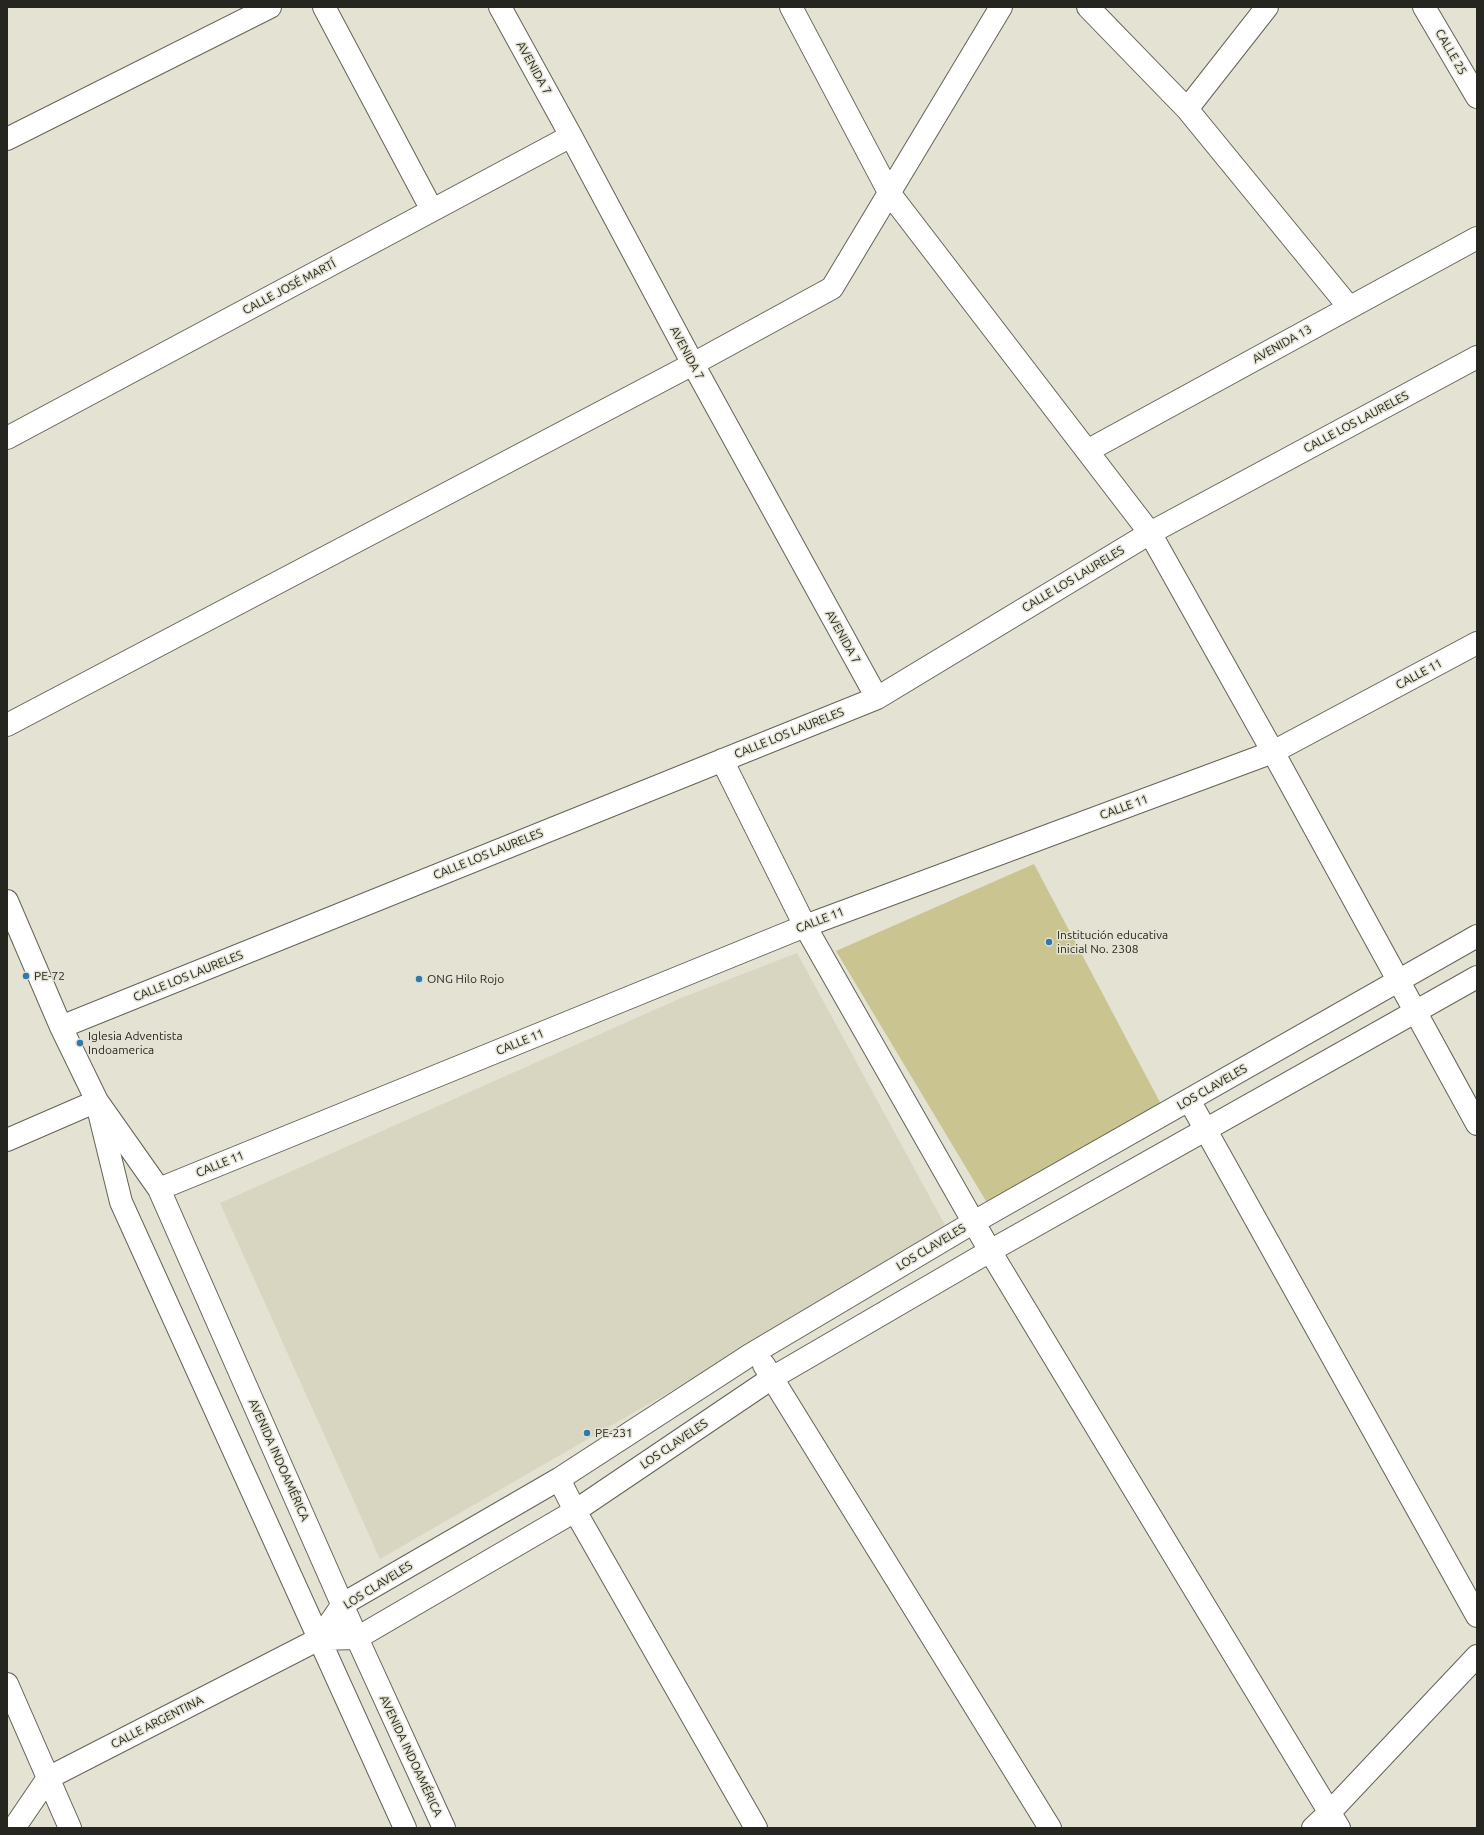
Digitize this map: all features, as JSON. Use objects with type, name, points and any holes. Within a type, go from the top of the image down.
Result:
[{"type":"street","points":[[7,139],[270,7]]},
{"type":"street","points":[[324,7],[432,210]]},
{"type":"street","name":"AVENIDA 7","points":[[500,7],[693,364],[877,698]]},
{"type":"street","points":[[791,7],[890,194],[1150,533],[1273,752],[1477,1124]]},
{"type":"street","points":[[7,725],[693,364],[832,288],[890,194],[1001,7]]},
{"type":"street","points":[[1088,7],[1187,109],[1349,307]]},
{"type":"street","points":[[1187,109],[1267,7]]},
{"type":"street","name":"CALLE 25","points":[[1424,7],[1477,97]]},
{"type":"street","name":"CALLE JOSÉ MARTÍ","points":[[7,438],[571,136]]},
{"type":"street","name":"AVENIDA 13","points":[[1087,451],[1477,238]]},
{"type":"street","name":"CALLE LOS LAURELES","points":[[61,1027],[877,698],[1150,533],[1477,357]]},
{"type":"street","name":"CALLE 11","points":[[159,1189],[805,926],[1273,752],[1477,643]]},
{"type":"street","points":[[722,760],[805,926],[990,1251],[1334,1820]]},
{"type":"street","name":"AVENIDA INDOAMÉRICA","points":[[7,901],[61,1027],[97,1101],[159,1189],[357,1638],[444,1828]]},
{"type":"street","name":"LOS CLAVELES","points":[[318,1639],[343,1604],[559,1479],[757,1352],[974,1222],[1477,936]]},
{"type":"street","name":"LOS CLAVELES","points":[[318,1639],[357,1638],[575,1511],[772,1378],[990,1251],[1416,1013],[1477,977]]},
{"type":"street","points":[[1189,1100],[1477,1616]]},
{"type":"street","points":[[7,1140],[97,1101]]},
{"type":"street","name":"AVENIDA INDOAMÉRICA","points":[[97,1101],[121,1202],[405,1828]]},
{"type":"street","points":[[757,1352],[1050,1828]]},
{"type":"street","points":[[559,1479],[575,1511],[756,1828]]},
{"type":"street","name":"CALLE ARGENTINA","points":[[14,1828],[48,1778],[318,1639]]},
{"type":"street","points":[[1313,1828],[1334,1820],[1477,1656]]},
{"type":"street","points":[[7,1684],[70,1828]]},
{"type":"shaded area","points":[[1034,864],[1163,1108],[989,1206],[836,951]]},
{"type":"shaded area","points":[[797,953],[951,1236],[704,1372],[380,1559],[220,1203],[681,998]]},
{"type":"place","name":"Institución educativa inicial No. 2308","points":[[1049,942]]},
{"type":"place","name":"PE-72","points":[[26,976]]},
{"type":"place","name":"ONG Hilo Rojo","points":[[419,979]]},
{"type":"place","name":"Iglesia Adventista Indoamerica","points":[[80,1043]]},
{"type":"place","name":"PE-231","points":[[587,1433]]}]
